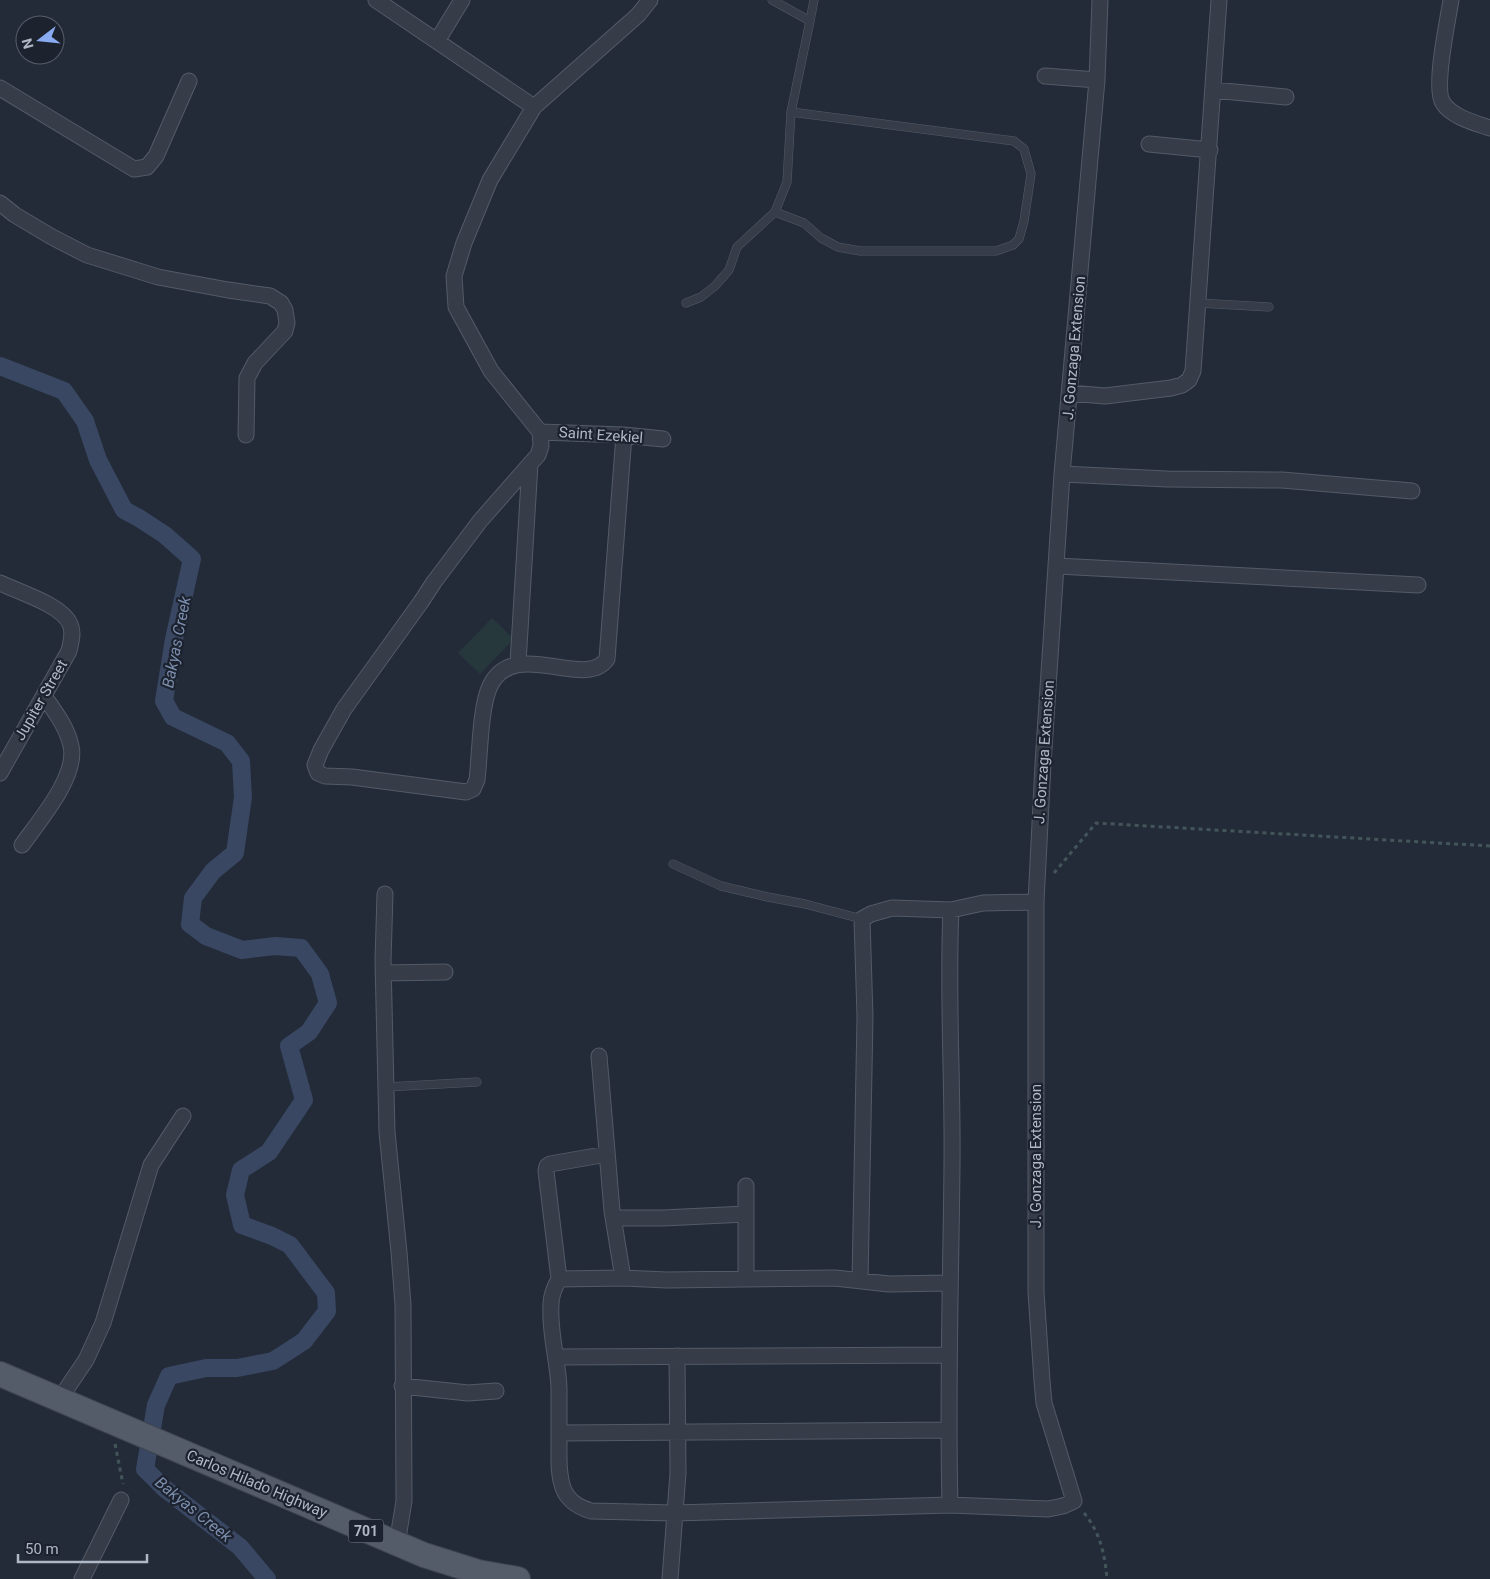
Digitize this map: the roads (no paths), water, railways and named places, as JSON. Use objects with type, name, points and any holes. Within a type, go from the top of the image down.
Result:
[{"type":"main road","name":"Carlos Hilado Highway","points":[[0,1374],[424,1555],[477,1575],[518,1579]]},
{"type":"street","points":[[376,0],[534,107]]},
{"type":"street","points":[[437,41],[462,0]]},
{"type":"street","points":[[624,435],[607,659],[603,665],[591,670],[518,663],[496,676],[485,698],[477,780],[473,789],[466,792],[352,777],[325,776],[318,773],[315,765],[321,750],[344,709],[447,564],[480,521],[538,456],[541,446],[540,432],[491,371],[456,307],[454,276],[464,243],[490,180],[534,107],[638,16],[650,0]]},
{"type":"street","name":"J. Gonzaga Extension","points":[[950,1505],[1048,1509],[1062,1506],[1074,1500],[1044,1403],[1036,1292],[1036,898],[1062,474],[1097,80],[1100,0]]},
{"type":"street","points":[[1070,393],[1105,396],[1123,395],[1171,388],[1182,385],[1190,380],[1193,371],[1220,0]]},
{"type":"street","points":[[1451,0],[1440,76],[1439,89],[1442,103],[1454,113],[1490,128]]},
{"type":"street","points":[[1045,76],[1097,80]]},
{"type":"street","points":[[0,88],[134,169],[147,167],[156,156],[189,82]]},
{"type":"street","points":[[1213,90],[1286,97]]},
{"type":"street","points":[[1149,144],[1210,150]]},
{"type":"street","points":[[0,203],[15,215],[87,255],[158,277],[270,296],[281,303],[285,310],[287,323],[285,331],[255,363],[247,378],[246,435]]},
{"type":"street","name":"Saint Ezekiel","points":[[540,432],[624,435],[663,439]]},
{"type":"street","points":[[518,663],[530,464]]},
{"type":"street","points":[[1062,474],[1282,480],[1412,491]]},
{"type":"street","points":[[1057,566],[1418,585]]},
{"type":"street","name":"Jupiter Street","points":[[0,583],[53,607],[64,615],[71,624],[72,637],[69,651],[0,773]]},
{"type":"street","points":[[22,845],[51,804],[70,771],[72,748],[64,726],[44,696]]},
{"type":"street","points":[[385,894],[383,973],[387,1132],[399,1252],[402,1305],[404,1501],[397,1544]]},
{"type":"street","points":[[860,1280],[865,1017],[862,919],[871,914],[892,908],[951,910],[983,903],[1036,898]]},
{"type":"street","points":[[607,1154],[550,1164],[547,1166],[546,1171],[559,1279],[553,1289],[551,1305],[552,1338],[559,1388],[559,1473],[563,1488],[570,1501],[591,1511],[598,1512],[674,1513],[950,1505],[948,1430],[952,1164],[952,1054],[949,958],[951,910]]},
{"type":"street","points":[[383,973],[445,972]]},
{"type":"street","points":[[599,1056],[607,1154],[623,1278]]},
{"type":"street","points":[[59,1400],[86,1360],[103,1322],[151,1165],[183,1116]]},
{"type":"street","points":[[746,1186],[746,1278]]},
{"type":"street","points":[[614,1218],[746,1214]]},
{"type":"street","points":[[559,1279],[835,1278],[889,1284],[950,1283]]},
{"type":"street","points":[[556,1357],[949,1355]]},
{"type":"street","points":[[670,1579],[678,1473],[677,1356]]},
{"type":"street","points":[[402,1386],[468,1393],[496,1390]]},
{"type":"street","points":[[559,1433],[948,1430]]},
{"type":"street","points":[[82,1579],[121,1500]]},
{"type":"lane","points":[[772,0],[810,21]]},
{"type":"lane","points":[[686,303],[701,297],[714,286],[729,270],[737,247],[775,212],[787,182],[791,112],[814,0]]},
{"type":"lane","points":[[775,212],[804,223],[821,238],[838,247],[860,251],[996,251],[1013,245],[1019,238],[1024,221],[1031,174],[1024,149],[1014,141],[791,112]]},
{"type":"lane","points":[[1198,303],[1269,307]]},
{"type":"lane","points":[[673,864],[721,886],[805,904],[862,919]]},
{"type":"lane","points":[[386,1087],[477,1082]]},
{"type":"waterway","name":"Bakyas Creek","points":[[0,366],[64,391],[85,421],[98,460],[124,510],[165,535],[192,559],[174,639],[164,701],[173,717],[227,743],[241,761],[243,797],[235,853],[213,871],[193,898],[190,924],[206,936],[242,950],[275,946],[301,948],[320,974],[328,1003],[309,1032],[289,1046],[304,1100],[269,1152],[241,1170],[235,1195],[242,1225],[290,1245],[326,1293],[327,1311],[304,1341],[273,1361],[237,1368],[206,1368],[169,1376],[156,1405],[145,1469],[164,1488],[240,1547],[267,1579]]}]
